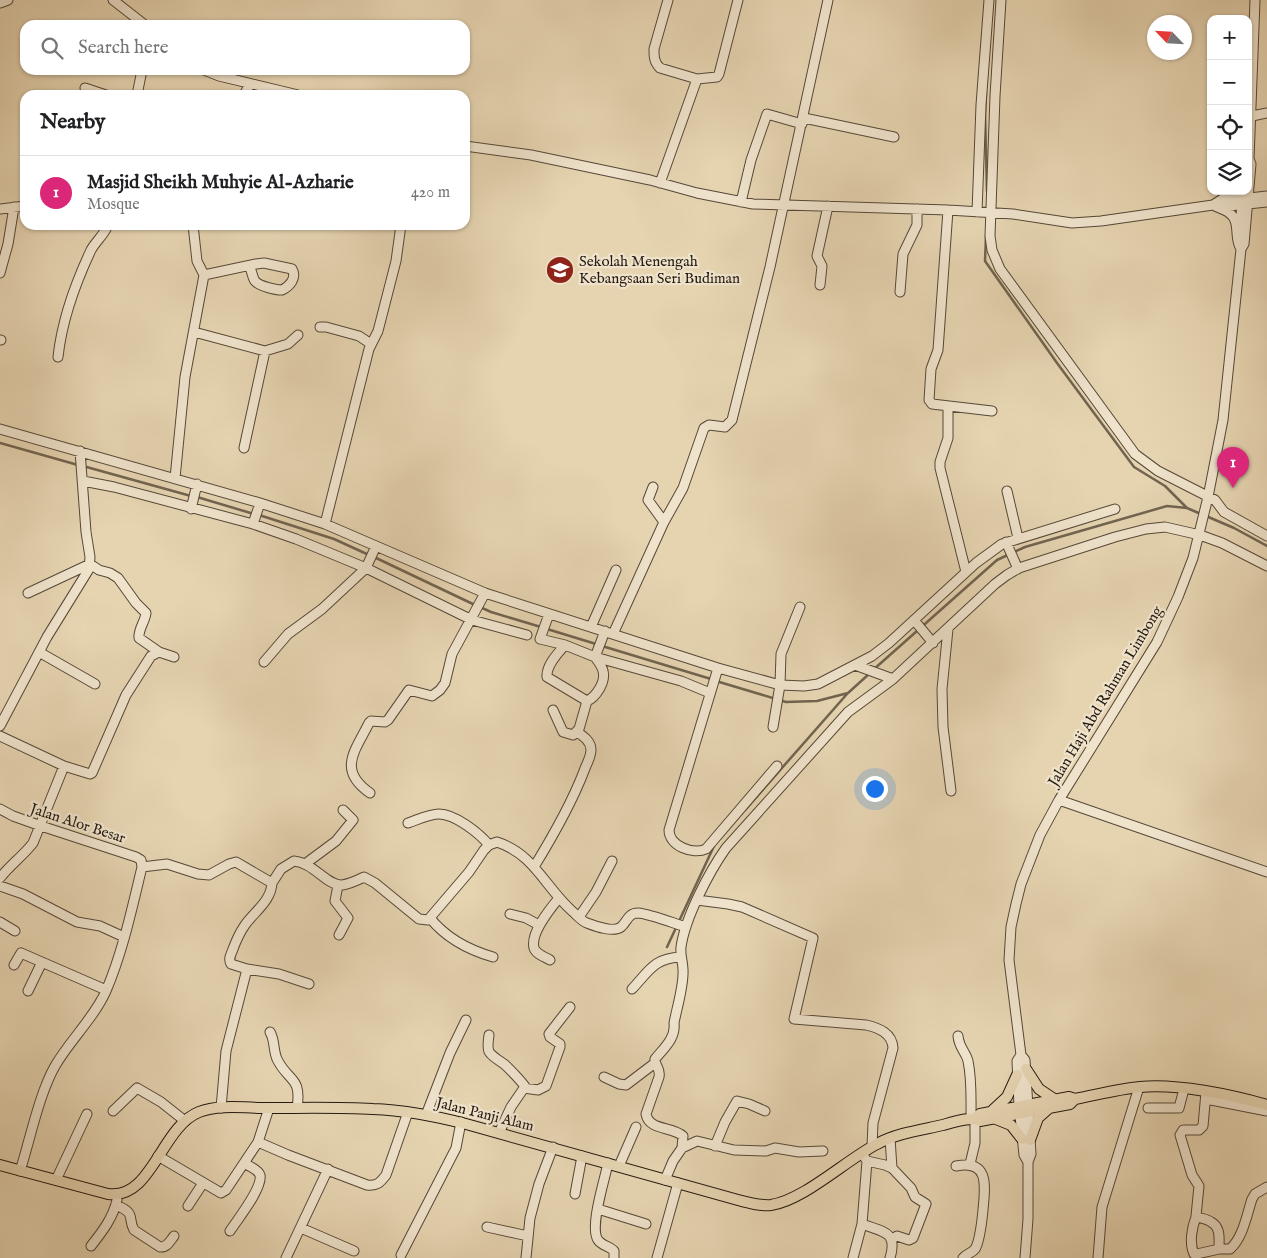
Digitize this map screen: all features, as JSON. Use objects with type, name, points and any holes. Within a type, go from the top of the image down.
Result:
[{"type":"main road","points":[[1021,1072],[1039,1088],[1052,1104],[1038,1118],[1026,1140],[1011,1125],[992,1115],[1007,1097],[1021,1072]]},
{"type":"main road","name":"Jalan Panji Alam","points":[[117,1200],[141,1182],[167,1142],[185,1121],[198,1112],[221,1108],[374,1109],[426,1115],[461,1122],[553,1147],[747,1203],[772,1205],[800,1194],[864,1157],[872,1146],[890,1138],[973,1119],[980,1114],[992,1115],[1052,1104],[1070,1104],[1075,1099],[1139,1086],[1184,1089],[1206,1096],[1267,1105]]},
{"type":"main road","points":[[0,1165],[108,1194],[117,1200]]},
{"type":"street","points":[[0,3],[8,0]]},
{"type":"street","points":[[113,0],[139,20]]},
{"type":"street","points":[[668,0],[654,49],[656,63],[660,68],[697,79],[717,77],[719,74],[738,0]]},
{"type":"street","points":[[596,654],[683,488],[704,428],[710,425],[725,426],[730,424],[732,420],[770,267],[828,0]]},
{"type":"street","points":[[976,212],[981,105],[989,0]]},
{"type":"street","points":[[1001,0],[994,114],[990,236],[992,250],[1000,269],[1135,454],[1158,471],[1208,500],[1217,501],[1224,512],[1267,536]]},
{"type":"street","points":[[1254,0],[1252,116],[1267,113]]},
{"type":"street","points":[[138,90],[141,75]]},
{"type":"street","points":[[216,75],[276,90]]},
{"type":"street","points":[[660,183],[697,79]]},
{"type":"street","points":[[247,90],[250,84]]},
{"type":"street","points":[[85,88],[91,90]]},
{"type":"street","points":[[741,202],[751,160],[767,114],[894,137]]},
{"type":"street","points":[[470,147],[516,152],[741,202],[1012,214],[1072,223],[1101,221],[1216,205],[1267,195]]},
{"type":"street","points":[[1252,171],[1255,187],[1258,191],[1267,195]]},
{"type":"street","points":[[1216,205],[1230,195]]},
{"type":"street","points":[[1245,200],[1267,204]]},
{"type":"street","points":[[1241,246],[1245,200]]},
{"type":"street","points":[[1241,246],[1253,214],[1267,204]]},
{"type":"street","points":[[1216,205],[1234,217],[1241,246]]},
{"type":"street","points":[[0,209],[20,206]]},
{"type":"street","points":[[820,285],[822,266],[817,256],[828,206]]},
{"type":"street","points":[[0,272],[8,244],[14,207]]},
{"type":"street","points":[[900,292],[903,254],[917,225],[917,209]]},
{"type":"street","points":[[948,210],[938,350],[931,369],[929,400],[932,404],[948,407],[992,411]]},
{"type":"street","points":[[58,357],[62,331],[71,298],[93,247],[103,237],[106,230]]},
{"type":"street","points":[[175,478],[185,377],[204,275],[197,261],[193,230]]},
{"type":"street","points":[[325,524],[371,344],[378,332],[396,261],[401,230]]},
{"type":"street","name":"Jalan Haji Abd Rahman Limbong","points":[[1024,1258],[1028,1219],[1028,1162],[1031,1154],[1026,1140],[1021,1072],[1025,1060],[1021,1055],[1010,965],[1011,927],[1021,884],[1040,835],[1059,800],[1157,642],[1194,558],[1208,500],[1223,420],[1241,246]]},
{"type":"street","points":[[204,275],[249,266],[264,264],[290,268],[294,272],[292,281],[290,285],[282,290],[258,283],[254,280],[249,266]]},
{"type":"street","points":[[320,327],[359,336],[371,344]]},
{"type":"street","points":[[194,332],[265,351],[288,344],[298,335]]},
{"type":"street","points":[[244,448],[265,351]]},
{"type":"street","points":[[948,407],[948,438],[940,462],[940,468],[966,572]]},
{"type":"street","points":[[0,429],[81,455],[175,478],[196,487],[325,524],[484,596],[548,617],[591,627],[718,671],[779,689],[818,684],[857,666],[890,643],[987,554],[1018,538],[1115,508]]},
{"type":"street","points":[[0,726],[39,652],[85,576],[90,564],[81,455]]},
{"type":"street","points":[[83,478],[253,523],[367,566],[474,616],[527,635]]},
{"type":"street","points":[[192,506],[196,487]]},
{"type":"street","points":[[653,487],[648,500],[664,522]]},
{"type":"street","points":[[1007,491],[1018,538]]},
{"type":"street","points":[[253,523],[260,505]]},
{"type":"street","points":[[718,671],[669,830],[669,836],[676,843],[696,851],[702,850],[734,827],[768,789],[848,712],[931,644],[1016,566],[1115,537],[1157,527],[1174,528],[1200,535],[1230,546],[1267,566]]},
{"type":"street","points":[[1007,544],[1016,566]]},
{"type":"street","points":[[264,662],[288,634],[322,609],[367,566],[375,548]]},
{"type":"street","points":[[28,593],[90,564]]},
{"type":"street","points":[[90,564],[118,578],[136,604],[146,613],[139,631],[139,638],[159,652],[174,657]]},
{"type":"street","points":[[591,627],[616,570]]},
{"type":"street","points":[[370,793],[358,783],[350,765],[369,723],[371,721],[385,722],[388,720],[409,690],[429,696],[435,695],[440,690],[447,679],[452,654],[484,596]]},
{"type":"street","points":[[773,727],[779,689],[781,654],[800,607]]},
{"type":"street","points":[[548,617],[540,639],[596,654],[711,690]]},
{"type":"street","points":[[915,621],[926,634],[931,644],[945,655]]},
{"type":"street","points":[[948,629],[942,705],[951,791]]},
{"type":"street","points":[[565,645],[548,669],[547,677],[587,702]]},
{"type":"street","points":[[39,652],[95,684]]},
{"type":"street","points":[[0,736],[64,766],[86,774],[92,773],[126,695],[151,656],[159,652]]},
{"type":"street","points":[[553,710],[558,718],[562,732],[573,735],[577,732],[587,702],[594,698],[604,677],[596,654]]},
{"type":"street","points":[[857,666],[891,678]]},
{"type":"street","points":[[534,867],[577,788],[589,757],[591,748],[588,742],[577,732]]},
{"type":"street","points":[[0,878],[8,866],[26,853],[34,844],[64,766]]},
{"type":"street","points":[[682,1148],[683,1139],[681,1134],[656,1126],[649,1122],[646,1117],[659,1077],[659,1068],[655,1063],[655,1058],[675,1031],[674,1023],[683,974],[680,956],[680,925],[697,900],[734,827],[768,789],[778,766]]},
{"type":"street","points":[[1059,800],[1267,872]]},
{"type":"street","name":"Jalan Alor Besar","points":[[0,809],[41,826],[136,857],[141,860],[142,867]]},
{"type":"street","points":[[305,864],[336,842],[352,822],[353,819],[343,810]]},
{"type":"street","points":[[408,823],[437,814],[444,814],[466,825],[483,837],[489,845]]},
{"type":"street","points":[[309,984],[279,974],[247,969],[231,964],[230,957],[240,933],[266,900],[272,890],[272,883],[281,869],[291,862],[297,861],[314,868],[327,880],[338,885],[364,877],[375,883],[419,919],[424,920],[430,918],[489,845],[497,842],[525,857],[558,898],[588,924],[612,930],[620,928],[629,916],[637,913],[680,925]]},
{"type":"street","points":[[579,918],[596,892],[612,860]]},
{"type":"street","points":[[20,1171],[48,1081],[55,1066],[106,990],[124,937],[142,867],[167,864],[198,874],[209,875],[236,862],[272,883]]},
{"type":"street","points":[[338,885],[335,902],[348,918],[339,935]]},
{"type":"street","points":[[0,886],[23,894],[77,922],[100,926],[124,937]]},
{"type":"street","points":[[550,960],[542,956],[535,949],[535,938],[539,925],[558,898]]},
{"type":"street","points":[[697,900],[742,907],[814,938],[794,1019],[866,1025],[875,1027],[889,1036],[893,1048],[873,1123],[872,1146]]},
{"type":"street","points":[[510,914],[526,918],[539,925]]},
{"type":"street","points":[[430,918],[456,942],[493,957]]},
{"type":"street","points":[[0,922],[15,931]]},
{"type":"street","points":[[14,965],[21,953],[106,990]]},
{"type":"street","points":[[632,989],[659,961],[667,957],[680,956]]},
{"type":"street","points":[[28,991],[42,962]]},
{"type":"street","points":[[221,1108],[226,1051],[247,969]]},
{"type":"street","points":[[489,1035],[488,1047],[491,1056],[505,1065],[526,1088],[538,1090],[546,1086],[560,1047],[560,1044],[550,1037],[549,1034],[570,1007]]},
{"type":"street","points":[[426,1115],[450,1052],[466,1020]]},
{"type":"street","points":[[270,1032],[276,1058],[299,1089],[297,1108]]},
{"type":"street","points":[[958,1036],[960,1047],[967,1058],[972,1085],[975,1143],[970,1164]]},
{"type":"street","points":[[604,1077],[626,1085],[655,1063]]},
{"type":"street","points":[[1098,1258],[1102,1207],[1139,1086]]},
{"type":"street","points":[[113,1111],[137,1088],[161,1102],[185,1121]]},
{"type":"street","points":[[499,1133],[511,1108],[526,1088]]},
{"type":"street","points":[[1148,1108],[1179,1108],[1184,1089]]},
{"type":"street","points":[[1267,1111],[1206,1096],[1205,1122],[1201,1128],[1183,1130],[1180,1135],[1192,1175],[1200,1187],[1192,1237],[1192,1250],[1194,1254],[1219,1249],[1230,1249],[1235,1244],[1252,1199],[1255,1194],[1267,1187]]},
{"type":"street","points":[[715,1146],[734,1104],[737,1102],[749,1104],[765,1111]]},
{"type":"street","points":[[158,1156],[219,1193],[223,1193],[258,1142],[269,1108]]},
{"type":"street","points":[[258,1142],[288,1156],[328,1169],[367,1185],[377,1184],[386,1175],[408,1112]]},
{"type":"street","points":[[56,1180],[87,1114]]},
{"type":"street","points":[[401,1255],[456,1148],[461,1122]]},
{"type":"street","points":[[619,1166],[636,1128]]},
{"type":"street","points":[[890,1138],[892,1168]]},
{"type":"street","points":[[665,1180],[673,1160],[682,1148],[697,1141],[734,1150],[754,1152],[775,1148],[799,1152],[823,1151]]},
{"type":"street","points":[[526,1258],[530,1218],[539,1184],[553,1147]]},
{"type":"street","points":[[575,1194],[582,1156]]},
{"type":"street","points":[[853,1258],[862,1224],[864,1157],[892,1168],[911,1188],[915,1196],[926,1205],[913,1238],[909,1240],[897,1236],[892,1239]]},
{"type":"street","points":[[230,1231],[251,1201],[259,1182],[260,1176],[258,1172],[244,1163]]},
{"type":"street","points":[[608,1163],[598,1209],[595,1234],[599,1242],[614,1251],[614,1258]]},
{"type":"street","points":[[956,1166],[970,1164],[981,1173],[985,1187],[981,1226],[976,1247],[963,1258]]},
{"type":"street","points":[[286,1258],[328,1169]]},
{"type":"street","points":[[188,1206],[203,1183]]},
{"type":"street","points":[[658,1258],[678,1183]]},
{"type":"street","points":[[91,1246],[103,1231],[117,1200],[132,1219],[134,1230],[160,1247],[168,1244],[174,1236]]},
{"type":"street","points":[[598,1209],[646,1224]]},
{"type":"street","points":[[1196,1217],[1210,1221],[1216,1226],[1219,1234],[1219,1249]]},
{"type":"street","points":[[862,1224],[885,1232],[892,1239],[893,1248],[890,1258]]},
{"type":"street","points":[[487,1227],[528,1236]]},
{"type":"street","points":[[301,1228],[354,1251]]},
{"type":"waterway","points":[[986,94],[987,191]]},
{"type":"waterway","points":[[986,236],[985,261],[1057,363],[1134,467],[1165,486],[1187,508]]},
{"type":"waterway","points":[[0,443],[78,465]]},
{"type":"waterway","points":[[83,466],[191,496]]},
{"type":"waterway","points":[[197,497],[254,514]]},
{"type":"waterway","points":[[873,670],[997,560],[1025,547],[1167,506],[1187,508],[1201,514]]},
{"type":"waterway","points":[[259,515],[334,539],[369,555]]},
{"type":"waterway","points":[[1206,516],[1234,528],[1267,546]]},
{"type":"waterway","points":[[374,557],[475,605]]},
{"type":"waterway","points":[[480,607],[541,627]]},
{"type":"waterway","points":[[547,629],[596,644]]},
{"type":"waterway","points":[[602,646],[711,679]]},
{"type":"waterway","points":[[716,681],[786,702],[817,701],[848,693],[869,674]]},
{"type":"waterway","points":[[745,810],[847,694]]},
{"type":"waterway","points":[[667,947],[714,846]]},
{"type":"place","name":"Sekolah Menengah Kebangsaan Seri Budiman","points":[[560,270]]},
{"type":"place","name":"Masjid Sheikh Muhyie Al-Azharie","points":[[1233,488]]}]
